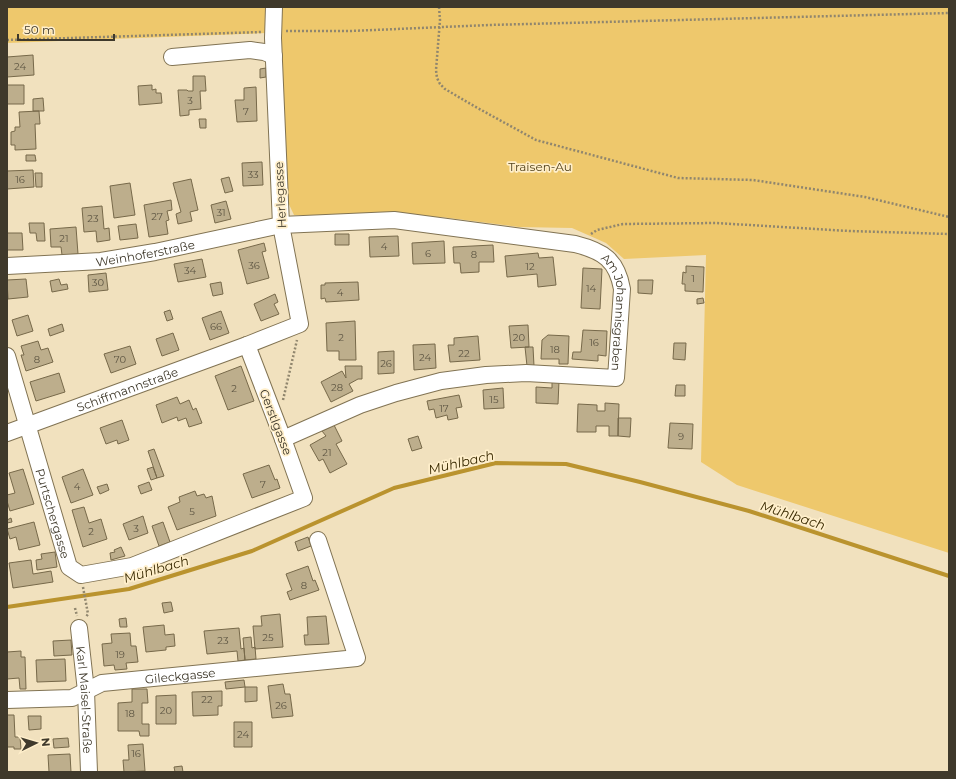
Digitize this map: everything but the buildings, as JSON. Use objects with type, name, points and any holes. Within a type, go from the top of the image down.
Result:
[{"type":"street","name":"Herlegasse","points":[[274,7],[273,31],[281,225],[300,324]]},
{"type":"street","points":[[172,57],[250,50],[264,52],[274,56]]},
{"type":"street","name":"Am Johannisgraben","points":[[281,225],[394,220],[575,244],[589,247],[614,264],[620,275],[622,289],[616,378],[526,373],[486,375],[441,381],[396,393],[360,405],[283,439]]},
{"type":"street","name":"Weinhoferstraße","points":[[7,266],[101,261],[155,252],[281,225]]},
{"type":"street","points":[[247,345],[300,324]]},
{"type":"street","name":"Gerstlgasse","points":[[81,575],[132,566],[304,498],[247,345]]},
{"type":"street","name":"Schiffmannstraße","points":[[7,433],[247,345]]},
{"type":"street","name":"Purtschergasse","points":[[7,356],[69,567],[81,575]]},
{"type":"street","name":"Gileckgasse","points":[[7,700],[72,698],[102,684],[357,658],[318,540]]},
{"type":"street","name":"Karl Maisel-Straße","points":[[79,628],[86,691],[89,772]]},
{"type":"path","points":[[439,7],[440,27],[436,70],[437,78],[440,84],[445,89],[474,106],[536,140],[678,178],[753,180],[768,182],[865,197],[949,217]]},
{"type":"path","points":[[7,40],[273,31],[351,31],[440,27],[949,13]]},
{"type":"path","points":[[575,244],[597,230],[623,224],[716,223],[849,231],[949,234]]},
{"type":"path","points":[[283,402],[300,324]]},
{"type":"path","points":[[81,575],[88,614]]},
{"type":"green space","points":[[7,7],[268,7],[267,33],[7,43]]},
{"type":"green space","name":"Traisen-Au","points":[[280,7],[949,7],[949,553],[737,485],[701,462],[706,255],[624,259],[606,243],[572,228],[519,227],[441,217],[294,215],[286,198]]},
{"type":"waterway","name":"Mühlbach","points":[[7,607],[129,589],[252,551],[394,488],[496,463],[566,464],[640,482],[749,511],[949,576]]}]
